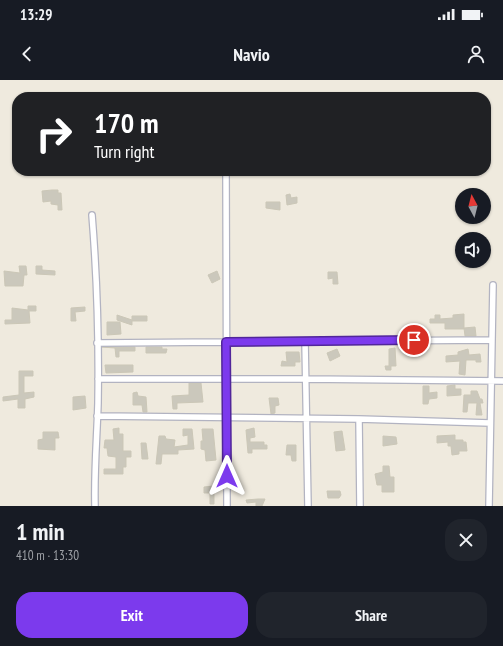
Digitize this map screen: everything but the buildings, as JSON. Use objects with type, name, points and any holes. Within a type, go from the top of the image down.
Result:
[{"type":"street","points":[[226,176],[227,506]]},
{"type":"street","points":[[92,215],[98,281],[98,379],[94,471],[95,506]]},
{"type":"street","points":[[489,506],[494,285]]},
{"type":"street","points":[[98,343],[492,340]]},
{"type":"street","points":[[305,341],[308,506]]},
{"type":"street","points":[[98,379],[503,381]]},
{"type":"street","points":[[97,416],[359,419],[490,424]]},
{"type":"street","points":[[359,419],[360,506]]},
{"type":"route","points":[[227,476],[226,342],[414,340]]}]
